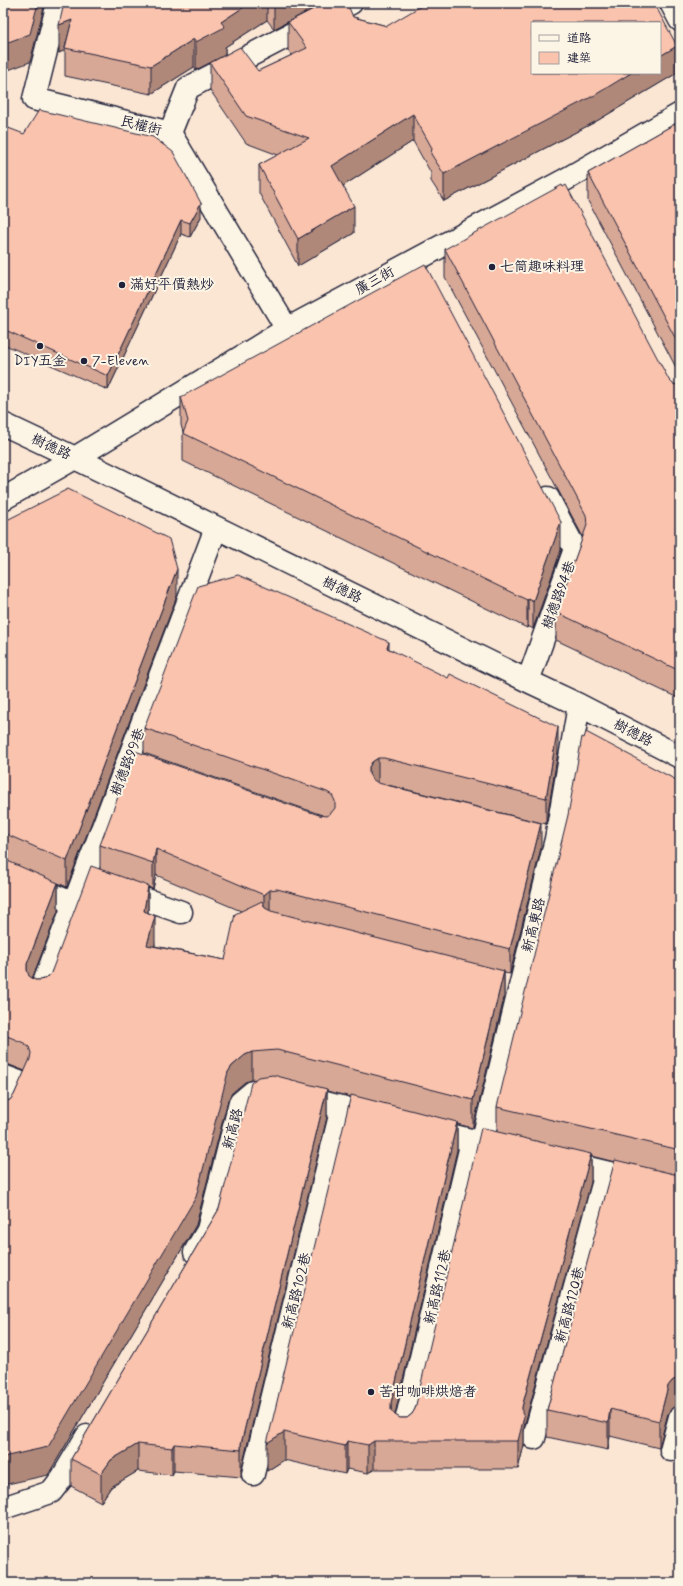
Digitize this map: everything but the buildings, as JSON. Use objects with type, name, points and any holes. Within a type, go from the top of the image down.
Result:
[{"type":"street","name":"民權街","points":[[58,3],[34,99],[170,133],[287,329]]},
{"type":"street","points":[[170,133],[188,88],[351,3]]},
{"type":"street","points":[[671,3],[680,20]]},
{"type":"street","name":"廣三街","points":[[3,499],[75,458],[287,329],[420,256],[563,181],[680,114]]},
{"type":"street","points":[[563,181],[574,201]]},
{"type":"street","points":[[420,256],[431,277]]},
{"type":"street","name":"樹德路","points":[[3,424],[579,705],[680,758]]},
{"type":"street","name":"樹德路94巷","points":[[528,681],[575,550],[538,480]]},
{"type":"street","name":"樹德路99巷","points":[[39,996],[84,878],[136,763],[216,528]]},
{"type":"street","name":"新高東路","points":[[477,1142],[511,987],[579,705]]},
{"type":"street","points":[[3,873],[74,904]]},
{"type":"street","points":[[84,878],[181,912]]},
{"type":"street","points":[[3,1118],[11,1079]]},
{"type":"street","name":"新高路","points":[[184,1272],[208,1230],[240,1103],[253,1092],[274,1090],[477,1142],[680,1190]]},
{"type":"street","name":"新高路102巷","points":[[253,1474],[342,1107]]},
{"type":"street","name":"新高路112巷","points":[[403,1434],[477,1142]]},
{"type":"street","name":"新高路120巷","points":[[534,1438],[606,1173]]},
{"type":"street","points":[[3,1508],[51,1492],[62,1478],[98,1416]]},
{"type":"street","points":[[671,1450],[680,1417]]},
{"type":"place","name":"七筒趣味料理","points":[[492,267]]},
{"type":"place","name":"滿好平價熱炒","points":[[122,285]]},
{"type":"place","name":"DIY五金","points":[[40,346]]},
{"type":"place","name":"7-Eleven","points":[[84,361]]},
{"type":"place","name":"苦甘咖啡烘焙者","points":[[371,1392]]}]
